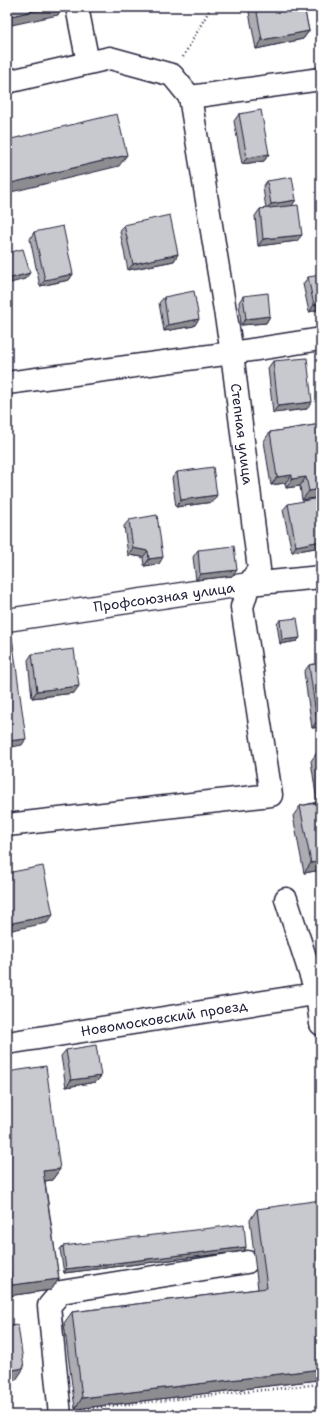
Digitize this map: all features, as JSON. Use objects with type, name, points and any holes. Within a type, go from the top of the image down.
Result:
[{"type":"street","points":[[77,7],[88,63]]},
{"type":"street","points":[[7,82],[110,58],[172,75]]},
{"type":"street","name":"Степная улица","points":[[7,825],[271,795],[242,607],[249,584],[259,569],[232,353],[190,98],[172,75]]},
{"type":"street","points":[[190,98],[321,79]]},
{"type":"street","points":[[7,383],[232,353],[321,339]]},
{"type":"street","name":"Профсоюзная улица","points":[[7,620],[249,584],[321,577]]},
{"type":"street","points":[[286,899],[319,993],[321,1024]]},
{"type":"street","name":"Новомосковский проезд","points":[[7,1043],[319,993]]},
{"type":"street","points":[[60,1413],[49,1306],[61,1292],[247,1262]]},
{"type":"path","points":[[172,75],[211,7]]},
{"type":"path","points":[[60,1413],[321,1384]]},
{"type":"building","points":[[7,7],[50,7],[7,17]]},
{"type":"building","points":[[256,7],[304,7],[309,31],[262,40]]},
{"type":"building","points":[[261,110],[269,154],[247,158],[239,114]]},
{"type":"building","points":[[117,114],[127,155],[7,184],[7,140]]},
{"type":"building","points":[[292,177],[296,200],[271,204],[267,181]]},
{"type":"building","points":[[298,205],[302,235],[263,239],[260,209]]},
{"type":"building","points":[[170,215],[178,254],[133,264],[124,225]]},
{"type":"building","points":[[63,226],[73,274],[45,280],[34,232]]},
{"type":"building","points":[[23,249],[30,273],[7,279],[7,253]]},
{"type":"building","points":[[321,275],[321,303],[314,305],[308,277]]},
{"type":"building","points":[[194,291],[199,319],[168,325],[164,297]]},
{"type":"building","points":[[268,293],[270,316],[246,319],[243,296]]},
{"type":"building","points":[[307,358],[312,402],[278,406],[273,361]]},
{"type":"building","points":[[321,424],[321,489],[309,491],[306,477],[292,479],[292,475],[277,477],[270,432]]},
{"type":"building","points":[[213,467],[217,495],[181,500],[177,472]]},
{"type":"building","points":[[319,498],[321,507],[321,541],[296,546],[288,504]]},
{"type":"building","points":[[157,515],[163,557],[149,559],[148,551],[133,548],[129,520]]},
{"type":"building","points":[[234,546],[237,570],[200,574],[198,550]]},
{"type":"building","points":[[297,618],[300,638],[282,640],[280,620]]},
{"type":"building","points":[[7,637],[12,637],[26,739],[8,741],[7,737]]},
{"type":"building","points":[[74,649],[79,686],[37,691],[32,654]]},
{"type":"building","points":[[321,663],[321,721],[317,721],[309,665]]},
{"type":"building","points":[[318,751],[321,751],[321,772]]},
{"type":"building","points":[[321,802],[321,861],[311,863],[300,806]]},
{"type":"building","points":[[43,866],[53,915],[7,924],[7,873]]},
{"type":"building","points":[[96,1045],[101,1076],[71,1080],[66,1050]]},
{"type":"building","points":[[46,1066],[60,1169],[43,1171],[59,1279],[12,1285],[7,1251],[7,1072]]},
{"type":"building","points":[[321,1200],[321,1298],[317,1299],[321,1329],[321,1369],[82,1398],[72,1312],[267,1288],[257,1209]]},
{"type":"building","points":[[244,1224],[246,1247],[66,1269],[63,1246]]},
{"type":"building","points":[[18,1325],[24,1368],[7,1371],[7,1326]]}]
